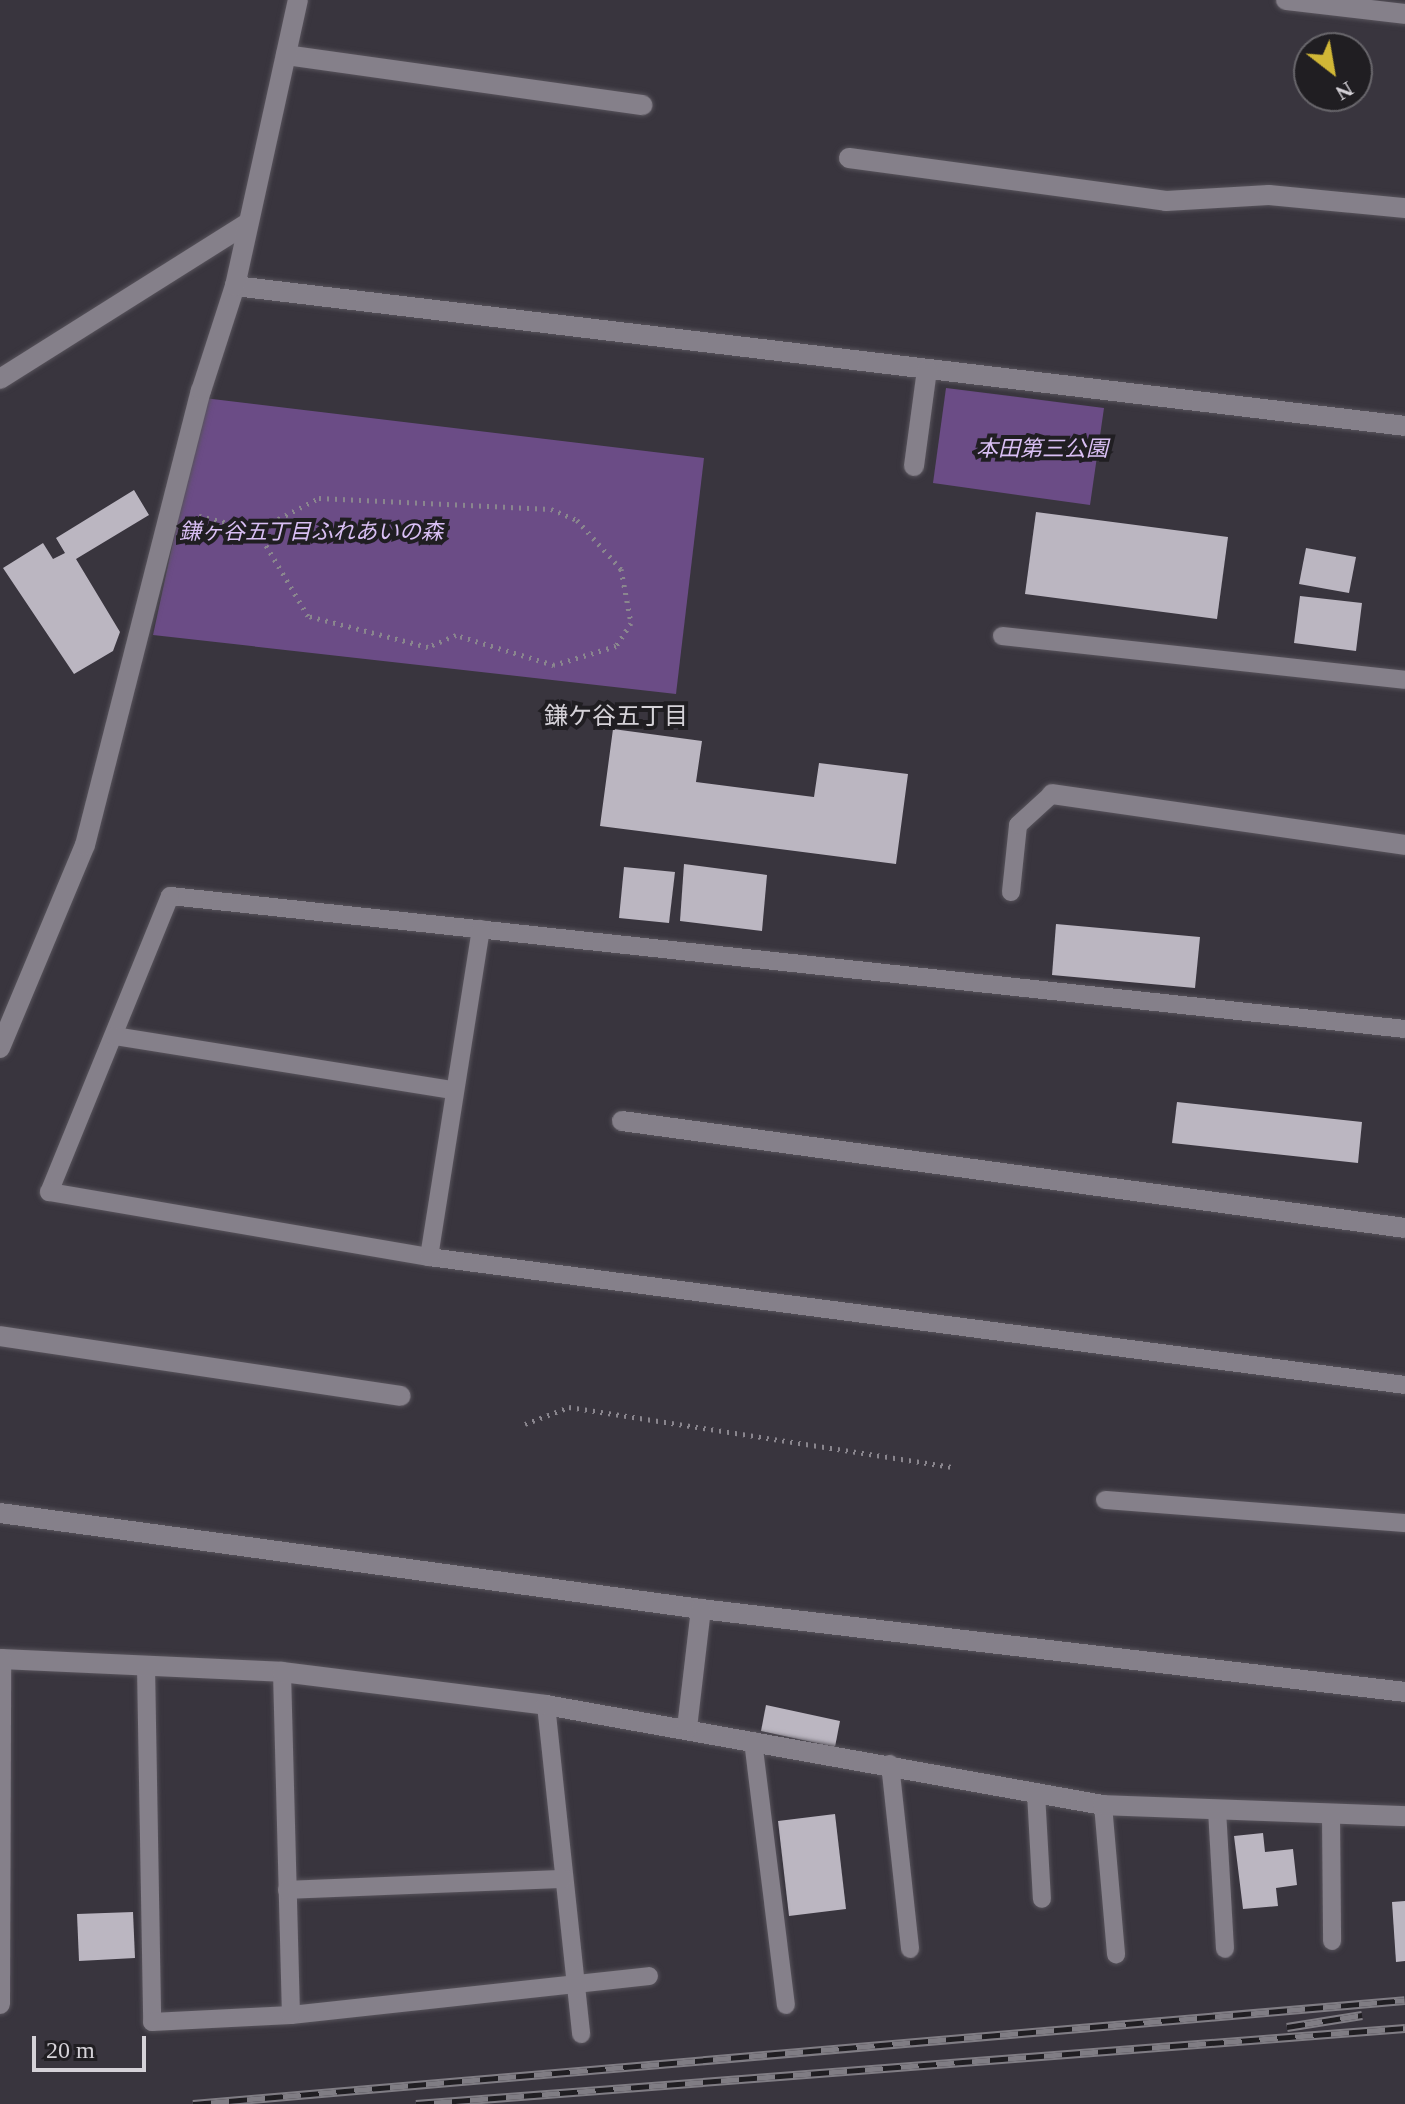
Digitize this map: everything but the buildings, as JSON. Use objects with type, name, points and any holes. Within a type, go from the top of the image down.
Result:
[{"type":"street","points":[[0,1048],[85,845],[171,510],[235,286],[246,224],[298,0]]},
{"type":"street","points":[[1286,0],[1405,14]]},
{"type":"street","points":[[286,55],[643,105]]},
{"type":"street","points":[[849,158],[1166,201],[1269,195],[1405,208]]},
{"type":"street","points":[[0,379],[246,224]]},
{"type":"street","points":[[235,286],[1405,426]]},
{"type":"street","points":[[914,466],[927,370]]},
{"type":"street","points":[[1052,794],[1405,845]]},
{"type":"street","points":[[622,1121],[1405,1228]]},
{"type":"street","points":[[0,1336],[401,1396]]},
{"type":"street","points":[[0,1513],[701,1609],[1405,1692]]},
{"type":"street","points":[[687,1728],[701,1609]]},
{"type":"street","points":[[0,2004],[1,1659],[282,1672],[546,1705],[890,1764],[1103,1805],[1405,1816]]},
{"type":"lane","points":[[1002,636],[1405,680]]},
{"type":"lane","points":[[1011,892],[1018,825],[1052,794]]},
{"type":"lane","points":[[1405,1029],[170,896],[49,1192],[429,1257],[1405,1385]]},
{"type":"lane","points":[[429,1257],[452,1090],[481,929]]},
{"type":"lane","points":[[115,1036],[452,1090]]},
{"type":"lane","points":[[1105,1500],[1405,1523]]},
{"type":"lane","points":[[146,1666],[152,2022],[291,2015],[575,1981],[649,1976]]},
{"type":"lane","points":[[282,1672],[291,2015]]},
{"type":"lane","points":[[546,1705],[581,2034]]},
{"type":"lane","points":[[753,1741],[786,2005]]},
{"type":"lane","points":[[890,1764],[910,1949]]},
{"type":"lane","points":[[1036,1793],[1042,1899]]},
{"type":"lane","points":[[1103,1805],[1116,1954]]},
{"type":"lane","points":[[1217,1810],[1225,1949]]},
{"type":"lane","points":[[1331,1815],[1332,1941]]},
{"type":"lane","points":[[287,1890],[564,1879]]},
{"type":"path","points":[[171,510],[257,530],[319,498],[551,509],[577,520],[621,569],[631,623],[616,646],[554,665],[456,635],[428,647],[308,616],[257,530]]},
{"type":"path","points":[[525,1424],[569,1407],[952,1467]]},
{"type":"green space","name":"本田第三公園","points":[[946,388],[1104,408],[1090,505],[933,483]]},
{"type":"green space","name":"鎌ヶ谷五丁目ふれあいの森","points":[[204,398],[704,458],[676,694],[153,635]]},
{"type":"railway","points":[[193,2104],[1405,2000]]},
{"type":"railway","points":[[1287,2027],[1362,2015]]},
{"type":"railway","points":[[416,2104],[1405,2028]]},
{"type":"district","name":"鎌ケ谷五丁目","points":[[616,717]]}]
